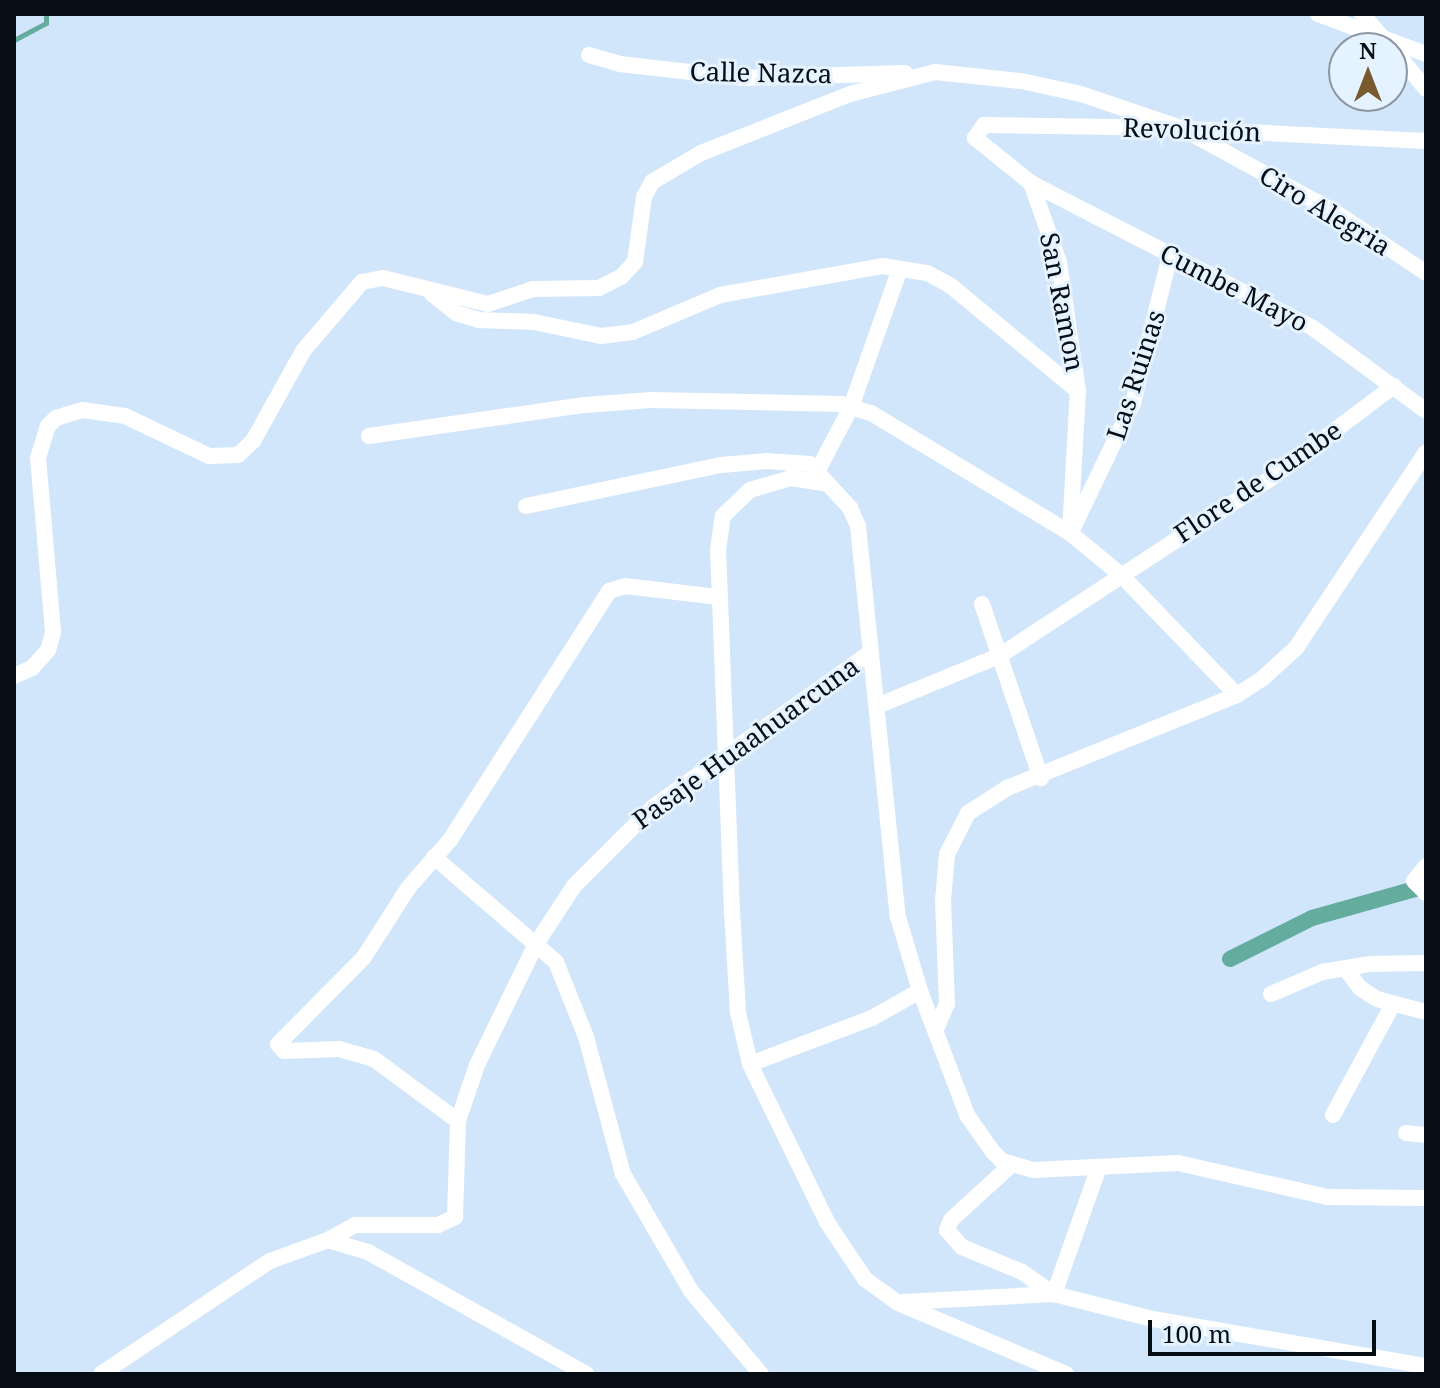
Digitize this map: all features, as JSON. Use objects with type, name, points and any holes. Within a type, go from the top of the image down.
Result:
[{"type":"street","points":[[1318,14],[1358,32]]},
{"type":"street","points":[[1362,14],[1378,32]]},
{"type":"street","name":"Calle Nazca","points":[[589,55],[657,70],[742,78],[935,72]]},
{"type":"street","points":[[1408,68],[1426,89]]},
{"type":"street","points":[[14,676],[32,668],[48,650],[53,632],[38,458],[48,426],[82,410],[125,416],[192,450],[231,458],[253,441],[303,351],[362,282],[383,278],[488,304],[533,289],[599,288],[621,277],[635,262],[644,197],[663,174],[784,116],[935,72],[1081,94],[1181,128]]},
{"type":"street","name":"Revolución","points":[[1031,183],[975,138],[984,125],[1181,128],[1426,141]]},
{"type":"street","name":"Ciro Alegria","points":[[1181,128],[1335,212],[1426,273]]},
{"type":"street","name":"Cumbe Mayo","points":[[1031,183],[1313,328],[1426,411]]},
{"type":"street","name":"San Ramon","points":[[1031,183],[1059,262],[1078,391],[1070,533]]},
{"type":"street","name":"Las Ruinas","points":[[1070,533],[1133,403],[1170,256]]},
{"type":"street","points":[[428,290],[444,306],[479,320],[534,322],[601,336],[633,332],[699,302],[772,283],[863,266],[927,273],[951,286],[1078,391]]},
{"type":"street","points":[[819,468],[851,407],[900,269]]},
{"type":"street","name":"Flore de Cumbe","points":[[877,706],[999,656],[1270,479],[1394,386]]},
{"type":"street","points":[[369,436],[651,400],[851,407],[907,432],[1070,533],[1121,575],[1237,695]]},
{"type":"street","points":[[937,1027],[947,1004],[943,901],[955,831],[984,800],[1237,695],[1296,648],[1426,452]]},
{"type":"street","points":[[526,506],[721,465],[797,461],[819,468],[828,484],[850,508],[858,526],[868,654],[877,706],[890,875],[920,991],[937,1027],[967,1115],[993,1152],[1011,1165],[1033,1170],[1178,1163],[1328,1197],[1426,1198]]},
{"type":"street","points":[[828,484],[811,479],[771,482],[735,502],[718,532],[738,1012],[750,1064],[827,1222],[855,1267],[898,1303],[1066,1374]]},
{"type":"street","points":[[458,1121],[360,1053],[277,1047],[364,957],[434,857],[474,807],[609,591],[638,588],[719,597]]},
{"type":"street","points":[[982,604],[1041,778]]},
{"type":"street","name":"Pasaje Huaahuarcuna","points":[[328,1240],[355,1225],[438,1225],[455,1217],[458,1121],[477,1065],[536,944],[590,866],[653,807],[868,654]]},
{"type":"street","points":[[434,857],[556,962],[568,984],[623,1174],[691,1291],[761,1374]]},
{"type":"street","points":[[1426,866],[1414,881],[1426,893]]},
{"type":"street","points":[[1271,994],[1345,968],[1426,963]]},
{"type":"street","points":[[1345,968],[1360,988],[1392,1006],[1426,1012]]},
{"type":"street","points":[[750,1064],[861,1023],[920,991]]},
{"type":"street","points":[[1333,1115],[1392,1006]]},
{"type":"street","points":[[1406,1133],[1426,1135]]},
{"type":"street","points":[[1011,1165],[951,1220],[947,1230],[962,1247],[1022,1272],[1054,1294]]},
{"type":"street","points":[[1054,1294],[1099,1167]]},
{"type":"street","points":[[101,1374],[270,1261],[328,1240],[368,1252],[586,1374]]},
{"type":"street","points":[[898,1303],[1054,1294],[1153,1319],[1426,1366]]},
{"type":"waterway","points":[[14,40],[46,23],[46,14]]},
{"type":"waterway","points":[[1230,959],[1312,918],[1426,886]]}]
